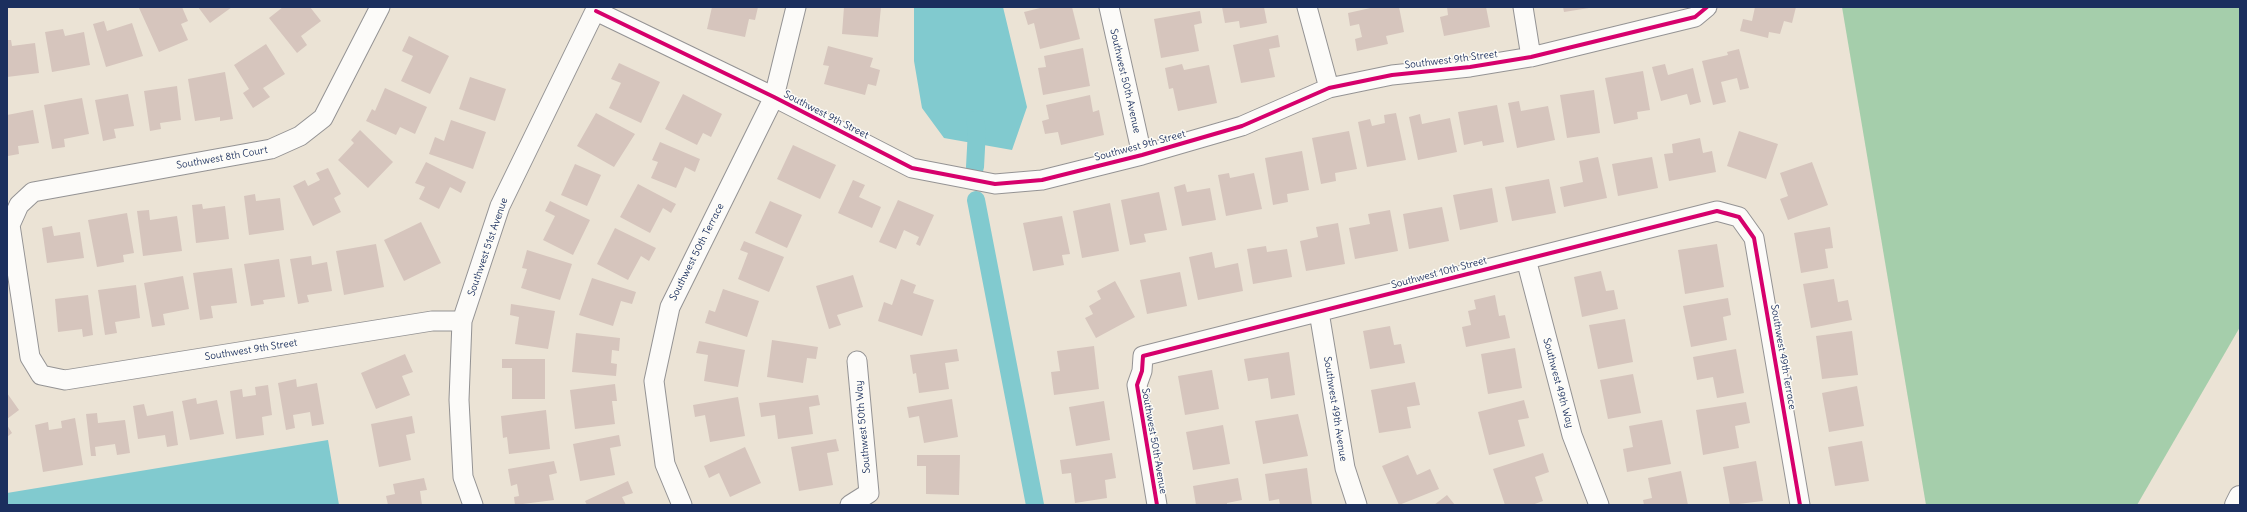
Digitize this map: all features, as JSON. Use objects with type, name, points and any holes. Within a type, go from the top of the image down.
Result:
[{"type":"highway","points":[[2236,505],[2240,498]]},
{"type":"street","name":"Southwest 8th Court","points":[[41,375],[30,357],[10,225],[19,205],[33,192],[271,150],[300,136],[323,118],[380,7]]},
{"type":"street","name":"Southwest 50th Terrace","points":[[682,505],[665,464],[654,381],[670,307],[774,97],[796,7]]},
{"type":"street","name":"Southwest 50th Avenue","points":[[1109,7],[1142,155]]},
{"type":"street","points":[[1307,7],[1329,88]]},
{"type":"street","points":[[1523,7],[1531,57]]},
{"type":"street","name":"Southwest 9th Street","points":[[597,9],[912,168],[995,184],[1042,180],[1142,155],[1242,126],[1329,88],[1392,75],[1470,67],[1531,57],[1695,17],[1707,7]]},
{"type":"street","name":"Southwest 51st Avenue","points":[[473,505],[463,477],[459,400],[462,321],[500,206],[597,9]]},
{"type":"street","name":"Southwest 10th Street","points":[[1143,356],[1716,212],[1739,217]]},
{"type":"street","name":"Southwest 49th Terrace","points":[[1739,217],[1754,238],[1800,505]]},
{"type":"street","name":"Southwest 49th Way","points":[[1526,259],[1572,435],[1599,505]]},
{"type":"street","name":"Southwest 49th Avenue","points":[[1319,312],[1345,468],[1357,505]]},
{"type":"street","name":"Southwest 9th Street","points":[[41,375],[65,380],[432,321],[462,321]]},
{"type":"street","name":"Southwest 50th Avenue","points":[[1143,356],[1142,371],[1137,385],[1157,505]]},
{"type":"street","name":"Southwest 50th Way","points":[[850,505],[869,493],[857,362]]},
{"type":"green space","points":[[1842,7],[2240,7],[2240,327],[2137,505],[1926,505]]},
{"type":"water","points":[[914,7],[1003,7],[1027,107],[1012,150],[944,138],[922,108],[914,61]]},
{"type":"water","points":[[328,440],[339,505],[7,505],[7,493]]},
{"type":"building","points":[[182,7],[188,21],[181,24],[188,40],[159,52],[139,8]]},
{"type":"building","points":[[198,7],[232,7],[210,23]]},
{"type":"building","points":[[283,7],[310,7],[321,21],[301,36],[307,45],[297,53],[269,18]]},
{"type":"building","points":[[712,7],[758,7],[755,20],[749,19],[745,37],[707,29]]},
{"type":"building","points":[[844,7],[881,7],[878,37],[842,34]]},
{"type":"building","points":[[1044,7],[1072,7],[1080,39],[1040,49],[1034,23],[1028,25],[1024,12]]},
{"type":"building","points":[[1222,7],[1264,7],[1267,23],[1240,28],[1239,21],[1225,23]]},
{"type":"building","points":[[1375,7],[1399,7],[1404,32],[1386,36],[1388,44],[1357,51],[1355,39],[1362,37],[1359,24],[1350,26],[1348,13]]},
{"type":"building","points":[[1447,7],[1486,7],[1490,27],[1444,36],[1440,17],[1448,15]]},
{"type":"building","points":[[1563,7],[1589,7],[1589,8],[1564,12]]},
{"type":"building","points":[[1755,7],[1796,7],[1792,23],[1784,21],[1780,34],[1769,32],[1768,38],[1740,31],[1743,19],[1752,21]]},
{"type":"building","points":[[1200,11],[1202,23],[1194,25],[1199,51],[1161,58],[1154,19]]},
{"type":"building","points":[[104,21],[107,31],[132,23],[143,56],[106,67],[93,24]]},
{"type":"building","points":[[63,29],[65,36],[84,32],[90,65],[52,72],[45,32]]},
{"type":"building","points":[[1278,35],[1280,47],[1269,49],[1275,77],[1241,83],[1233,45]]},
{"type":"building","points":[[409,36],[449,56],[430,94],[401,81],[413,56],[402,51]]},
{"type":"building","points":[[7,40],[11,40],[12,46],[35,43],[39,73],[7,77]]},
{"type":"building","points":[[266,44],[285,74],[263,88],[270,97],[253,108],[243,93],[249,89],[234,65]]},
{"type":"building","points":[[828,46],[873,58],[870,67],[880,70],[876,86],[868,84],[865,95],[824,84],[829,66],[823,65]]},
{"type":"building","points":[[1083,48],[1090,86],[1043,95],[1038,68],[1046,67],[1044,56]]},
{"type":"building","points":[[1739,49],[1749,88],[1740,90],[1737,78],[1721,82],[1726,102],[1713,105],[1702,61],[1728,55],[1727,52]]},
{"type":"building","points":[[619,63],[660,82],[641,123],[609,108],[621,83],[611,79]]},
{"type":"building","points":[[1182,64],[1184,70],[1209,65],[1217,103],[1178,111],[1173,88],[1169,89],[1165,68]]},
{"type":"building","points":[[1665,64],[1668,75],[1693,68],[1701,102],[1690,105],[1687,94],[1661,101],[1652,67]]},
{"type":"building","points":[[1643,71],[1650,110],[1637,112],[1638,119],[1614,124],[1605,78]]},
{"type":"building","points":[[225,72],[233,119],[220,121],[220,117],[195,121],[188,79]]},
{"type":"building","points":[[470,77],[506,89],[495,121],[459,109]]},
{"type":"building","points":[[177,86],[181,120],[160,123],[161,129],[150,131],[144,91]]},
{"type":"building","points":[[385,88],[427,107],[415,134],[400,127],[396,135],[366,121],[372,109],[375,111]]},
{"type":"building","points":[[1594,90],[1600,133],[1567,138],[1560,95]]},
{"type":"building","points":[[128,94],[134,126],[114,129],[116,138],[103,141],[95,100]]},
{"type":"building","points":[[683,94],[722,114],[711,137],[703,133],[697,145],[665,129]]},
{"type":"building","points":[[1090,95],[1093,112],[1099,110],[1104,135],[1061,145],[1058,132],[1045,134],[1042,121],[1049,119],[1046,105]]},
{"type":"building","points":[[82,98],[89,134],[64,139],[65,147],[52,149],[44,105]]},
{"type":"building","points":[[1519,101],[1521,111],[1548,106],[1555,140],[1517,148],[1508,103]]},
{"type":"building","points":[[1497,105],[1504,142],[1483,146],[1482,141],[1464,145],[1458,112]]},
{"type":"building","points":[[33,110],[39,143],[18,146],[19,154],[8,156],[7,115]]},
{"type":"building","points":[[596,113],[635,134],[614,167],[577,146]]},
{"type":"building","points":[[1396,113],[1406,160],[1367,167],[1358,122],[1370,119],[1372,126],[1385,123],[1384,115]]},
{"type":"building","points":[[1420,114],[1422,124],[1450,118],[1457,152],[1418,160],[1409,117]]},
{"type":"building","points":[[451,120],[486,132],[473,169],[429,154],[435,137],[444,141]]},
{"type":"building","points":[[360,130],[393,162],[368,188],[338,160],[354,143],[351,140]]},
{"type":"building","points":[[1349,131],[1357,169],[1335,173],[1336,181],[1321,184],[1312,138]]},
{"type":"building","points":[[1739,131],[1778,144],[1766,179],[1727,166]]},
{"type":"building","points":[[1700,138],[1703,153],[1712,151],[1716,172],[1669,181],[1664,154],[1673,153],[1672,144]]},
{"type":"building","points":[[660,142],[700,159],[695,172],[685,167],[676,188],[651,178],[658,162],[652,160]]},
{"type":"building","points":[[793,145],[836,165],[820,199],[777,179]]},
{"type":"building","points":[[1302,151],[1309,190],[1287,194],[1288,202],[1273,205],[1265,158]]},
{"type":"building","points":[[1598,157],[1607,198],[1564,207],[1560,187],[1583,182],[1579,161]]},
{"type":"building","points":[[1652,157],[1658,188],[1618,196],[1612,164]]},
{"type":"building","points":[[426,162],[466,182],[461,193],[450,187],[439,209],[419,199],[425,187],[415,183]]},
{"type":"building","points":[[1812,162],[1828,205],[1788,220],[1780,199],[1788,196],[1780,173]]},
{"type":"building","points":[[575,164],[601,175],[587,206],[561,195]]},
{"type":"building","points":[[328,168],[341,194],[334,198],[341,212],[313,226],[293,186],[305,180],[308,186],[320,180],[316,173]]},
{"type":"building","points":[[1229,173],[1230,178],[1254,173],[1262,209],[1226,216],[1218,175]]},
{"type":"building","points":[[1549,179],[1556,213],[1512,221],[1505,187]]},
{"type":"building","points":[[853,180],[865,185],[859,197],[881,207],[872,228],[838,213]]},
{"type":"building","points":[[638,184],[676,204],[671,213],[663,208],[650,233],[620,217]]},
{"type":"building","points":[[1185,184],[1187,192],[1210,188],[1216,220],[1182,226],[1174,187]]},
{"type":"building","points":[[1492,188],[1498,222],[1460,230],[1453,195]]},
{"type":"building","points":[[1159,192],[1167,230],[1144,234],[1146,242],[1130,245],[1121,200]]},
{"type":"building","points":[[255,194],[256,201],[280,198],[284,230],[249,235],[244,196]]},
{"type":"building","points":[[898,200],[934,215],[920,246],[916,244],[919,237],[904,230],[896,249],[879,242]]},
{"type":"building","points":[[550,201],[590,220],[573,255],[543,240],[555,216],[545,211]]},
{"type":"building","points":[[770,201],[802,215],[787,248],[755,233]]},
{"type":"building","points":[[1110,203],[1119,251],[1082,258],[1073,211]]},
{"type":"building","points":[[202,204],[203,209],[225,206],[229,239],[196,243],[192,205]]},
{"type":"building","points":[[1442,207],[1449,241],[1409,249],[1403,214]]},
{"type":"building","points":[[149,210],[150,220],[177,216],[182,251],[143,256],[137,211]]},
{"type":"building","points":[[1390,210],[1398,251],[1355,259],[1349,228],[1370,224],[1368,214]]},
{"type":"building","points":[[127,213],[134,253],[123,255],[124,262],[97,267],[88,220]]},
{"type":"building","points":[[1062,216],[1070,254],[1062,255],[1064,265],[1033,271],[1023,223]]},
{"type":"building","points":[[421,222],[441,263],[404,281],[384,240]]},
{"type":"building","points":[[1338,223],[1345,264],[1306,271],[1300,241],[1318,237],[1316,227]]},
{"type":"building","points":[[52,226],[54,236],[80,232],[84,258],[47,263],[42,228]]},
{"type":"building","points":[[1830,227],[1833,248],[1825,249],[1828,268],[1801,273],[1794,233]]},
{"type":"building","points":[[615,228],[656,248],[649,261],[641,256],[628,280],[597,264]]},
{"type":"building","points":[[744,241],[784,257],[769,292],[738,279],[748,253],[740,250]]},
{"type":"building","points":[[376,244],[384,287],[344,295],[336,251]]},
{"type":"building","points":[[1717,244],[1724,287],[1685,294],[1678,250]]},
{"type":"building","points":[[1266,246],[1267,252],[1287,249],[1292,277],[1253,284],[1247,249]]},
{"type":"building","points":[[527,250],[572,264],[560,300],[521,288],[527,269],[522,268]]},
{"type":"building","points":[[1212,252],[1215,268],[1238,263],[1243,291],[1198,300],[1189,257]]},
{"type":"building","points":[[311,256],[312,265],[327,262],[332,291],[307,295],[309,302],[298,304],[290,259]]},
{"type":"building","points":[[279,259],[285,297],[263,300],[264,304],[251,306],[244,264]]},
{"type":"building","points":[[232,268],[237,303],[211,306],[213,318],[200,320],[193,273]]},
{"type":"building","points":[[1601,271],[1606,291],[1614,290],[1618,309],[1582,317],[1574,277]]},
{"type":"building","points":[[1180,272],[1187,306],[1147,314],[1140,280]]},
{"type":"building","points":[[853,275],[863,307],[837,315],[841,325],[829,329],[816,286]]},
{"type":"building","points":[[183,276],[189,309],[163,314],[165,325],[152,327],[144,283]]},
{"type":"building","points":[[592,278],[636,292],[632,304],[621,301],[613,326],[579,315]]},
{"type":"building","points":[[901,279],[916,285],[913,293],[934,300],[922,336],[878,321],[884,302],[892,305]]},
{"type":"building","points":[[1834,279],[1838,302],[1848,300],[1852,320],[1811,328],[1803,284]]},
{"type":"building","points":[[1115,281],[1135,317],[1096,338],[1085,318],[1093,314],[1089,306],[1101,299],[1097,291]]},
{"type":"building","points":[[136,285],[140,318],[115,322],[117,333],[105,335],[98,290]]},
{"type":"building","points":[[723,289],[759,301],[747,337],[705,323],[709,310],[715,312]]},
{"type":"building","points":[[88,295],[93,335],[83,337],[82,329],[58,332],[55,299]]},
{"type":"building","points":[[1495,295],[1499,316],[1505,315],[1510,338],[1466,347],[1462,327],[1471,325],[1468,311],[1476,309],[1474,300]]},
{"type":"building","points":[[1728,298],[1731,315],[1723,317],[1727,340],[1691,347],[1683,306]]},
{"type":"building","points":[[511,304],[555,311],[548,349],[515,344],[519,317],[510,315]]},
{"type":"building","points":[[1625,319],[1633,362],[1598,369],[1589,325]]},
{"type":"building","points":[[1390,326],[1394,345],[1401,344],[1405,363],[1370,369],[1363,331]]},
{"type":"building","points":[[1852,331],[1858,375],[1822,379],[1816,336]]},
{"type":"building","points":[[576,333],[620,338],[619,351],[612,350],[611,363],[617,364],[616,376],[572,372]]},
{"type":"building","points":[[772,340],[818,347],[816,359],[807,358],[803,383],[767,377]]},
{"type":"building","points":[[699,341],[745,350],[738,387],[704,381],[708,355],[696,353]]},
{"type":"building","points":[[1094,346],[1099,389],[1054,395],[1051,372],[1060,371],[1057,351]]},
{"type":"building","points":[[1515,348],[1522,388],[1488,394],[1481,354]]},
{"type":"building","points":[[957,349],[959,361],[945,363],[949,389],[919,393],[916,373],[913,374],[910,355]]},
{"type":"building","points":[[1736,349],[1744,393],[1717,398],[1713,377],[1697,380],[1693,357]]},
{"type":"building","points":[[1289,352],[1295,395],[1271,399],[1268,378],[1248,381],[1244,359]]},
{"type":"building","points":[[405,354],[413,372],[402,376],[410,395],[376,409],[361,373]]},
{"type":"building","points":[[502,359],[545,359],[545,399],[512,399],[512,368],[502,368]]},
{"type":"building","points":[[1212,370],[1219,409],[1185,415],[1178,376]]},
{"type":"building","points":[[1633,374],[1641,413],[1608,419],[1600,380]]},
{"type":"building","points":[[296,379],[297,387],[317,383],[324,424],[312,426],[310,412],[293,415],[295,428],[286,430],[278,383]]},
{"type":"building","points":[[1415,382],[1420,405],[1407,407],[1411,428],[1379,433],[1371,390]]},
{"type":"building","points":[[615,384],[617,401],[612,401],[615,424],[575,429],[570,390]]},
{"type":"building","points":[[268,385],[272,415],[262,417],[264,435],[236,439],[230,391],[242,389],[243,397],[256,395],[255,387]]},
{"type":"building","points":[[1857,386],[1864,426],[1829,432],[1822,393]]},
{"type":"building","points":[[7,393],[19,410],[7,419]]},
{"type":"building","points":[[818,395],[820,405],[809,407],[813,434],[778,439],[775,415],[761,417],[759,403]]},
{"type":"building","points":[[738,397],[745,436],[710,442],[705,415],[695,417],[693,405]]},
{"type":"building","points":[[196,398],[197,404],[217,400],[224,434],[190,440],[182,401]]},
{"type":"building","points":[[952,399],[958,437],[924,443],[919,416],[909,418],[907,407]]},
{"type":"building","points":[[1524,400],[1529,418],[1518,420],[1525,446],[1489,455],[1478,412]]},
{"type":"building","points":[[1104,401],[1110,440],[1076,446],[1069,407]]},
{"type":"building","points":[[1746,402],[1750,423],[1735,426],[1739,448],[1703,455],[1696,410]]},
{"type":"building","points":[[144,404],[147,416],[173,411],[178,445],[167,447],[165,435],[138,439],[133,406]]},
{"type":"building","points":[[546,410],[550,449],[509,454],[507,437],[503,438],[501,416]]},
{"type":"building","points":[[97,413],[98,423],[125,420],[130,453],[117,455],[115,444],[95,447],[96,456],[91,456],[86,414]]},
{"type":"building","points":[[1298,414],[1308,456],[1263,464],[1255,421]]},
{"type":"building","points":[[412,416],[415,433],[406,435],[411,460],[379,467],[371,424]]},
{"type":"building","points":[[75,418],[83,465],[43,472],[35,425],[48,422],[49,430],[62,428],[61,421]]},
{"type":"building","points":[[1662,420],[1671,464],[1627,472],[1623,449],[1633,447],[1629,426]]},
{"type":"building","points":[[7,425],[12,433],[7,437]]},
{"type":"building","points":[[1223,425],[1230,464],[1193,470],[1186,432]]},
{"type":"building","points":[[619,435],[621,446],[610,448],[615,475],[580,481],[573,444]]},
{"type":"building","points":[[836,439],[839,451],[827,453],[833,485],[799,491],[791,447]]},
{"type":"building","points":[[1862,441],[1869,481],[1835,486],[1828,447]]},
{"type":"building","points":[[745,447],[761,483],[730,497],[719,473],[709,478],[704,466]]},
{"type":"building","points":[[1112,453],[1116,478],[1105,480],[1107,498],[1075,503],[1071,473],[1062,474],[1060,460]]},
{"type":"building","points":[[1543,453],[1549,472],[1535,477],[1543,501],[1532,505],[1505,505],[1493,469]]},
{"type":"building","points":[[917,455],[960,455],[959,495],[926,494],[926,466],[917,466]]},
{"type":"building","points":[[1408,455],[1417,475],[1430,469],[1439,489],[1399,505],[1382,466]]},
{"type":"building","points":[[554,461],[557,473],[549,475],[554,500],[515,505],[514,497],[519,496],[517,484],[511,486],[508,469]]},
{"type":"building","points":[[1756,461],[1763,501],[1730,505],[1723,467]]},
{"type":"building","points":[[1307,468],[1312,505],[1280,505],[1279,499],[1269,501],[1265,474]]},
{"type":"building","points":[[1681,471],[1688,505],[1644,505],[1643,500],[1652,498],[1648,478]]},
{"type":"building","points":[[424,478],[427,490],[420,491],[422,505],[388,505],[386,496],[395,494],[393,484]]},
{"type":"building","points":[[1238,478],[1242,500],[1227,503],[1227,505],[1196,505],[1193,486]]},
{"type":"building","points":[[628,481],[633,493],[622,497],[626,505],[587,505],[585,501]]},
{"type":"building","points":[[1447,495],[1455,505],[1434,505]]},
{"type":"waterway","points":[[975,120],[977,130],[975,167]]},
{"type":"waterway","points":[[976,200],[1035,505]]},
{"type":"cycle path","points":[[596,11],[774,97],[912,168],[995,184],[1042,180],[1142,155],[1242,126],[1329,88],[1392,75],[1470,67],[1531,57],[1695,17],[1707,7]]},
{"type":"cycle path","points":[[1157,505],[1137,385],[1142,371],[1143,356],[1717,211],[1739,217],[1754,238],[1800,505]]}]
